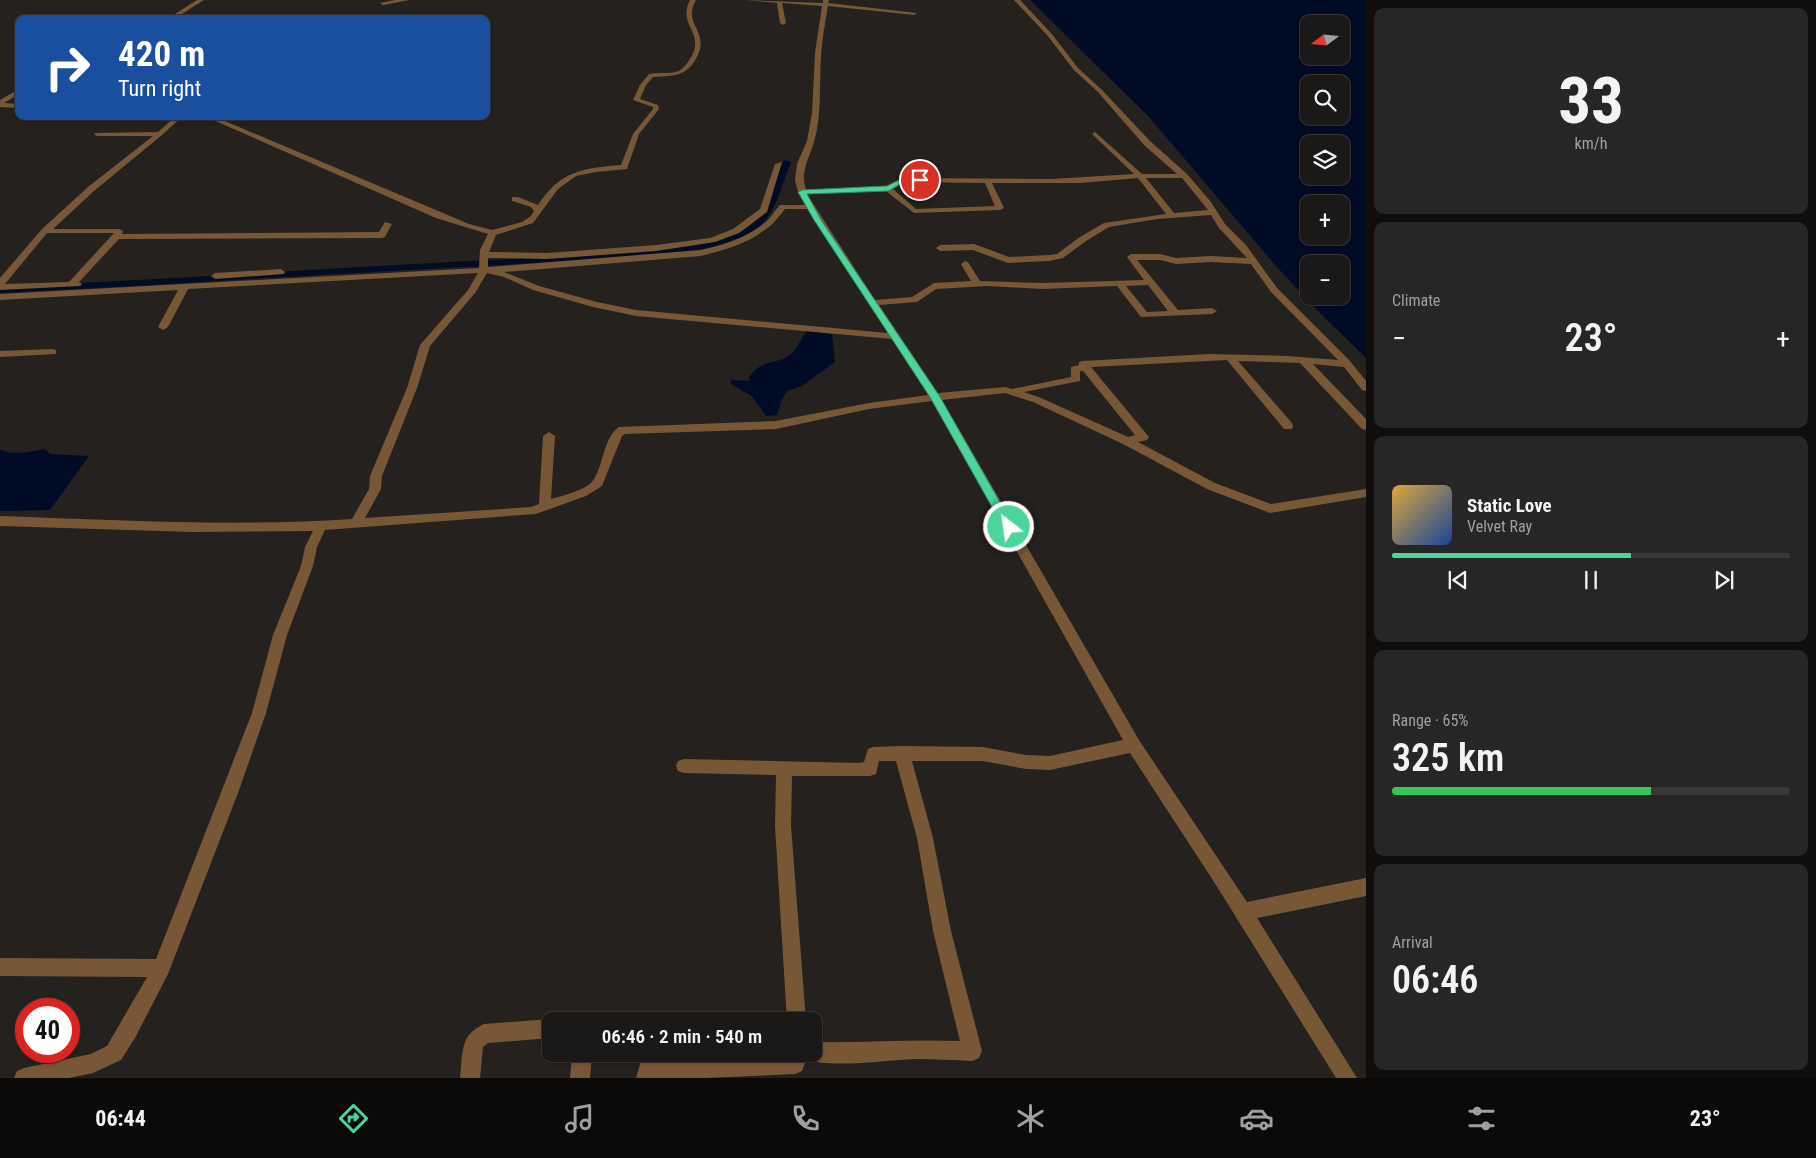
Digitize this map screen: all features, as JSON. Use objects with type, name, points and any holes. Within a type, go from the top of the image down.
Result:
[{"type":"street","points":[[177,15],[201,0]]},
{"type":"street","points":[[383,3],[407,0]]},
{"type":"street","points":[[356,524],[375,489],[376,476],[412,388],[425,345],[472,291],[484,262],[488,241],[493,233],[501,228],[524,225],[533,220],[547,195],[562,180],[586,169],[624,167],[636,134],[656,110],[656,106],[636,100],[643,85],[651,75],[676,74],[686,70],[700,49],[697,36],[689,21],[689,7],[693,0]]},
{"type":"street","points":[[748,0],[826,3],[914,12]]},
{"type":"street","points":[[1017,0],[1049,34],[1076,68],[1100,91],[1146,143],[1184,176],[1222,226],[1243,247],[1274,290],[1346,364],[1366,388]]},
{"type":"street","points":[[779,2],[783,23]]},
{"type":"street","points":[[826,3],[818,53],[815,113],[811,141],[801,164],[799,180],[802,192],[810,208],[935,397],[1134,744],[1243,912],[1347,1078]]},
{"type":"street","points":[[0,104],[15,94]]},
{"type":"street","points":[[0,104],[15,106]]},
{"type":"street","points":[[0,285],[45,232],[91,190],[176,120]]},
{"type":"street","points":[[216,120],[439,216],[493,233]]},
{"type":"street","points":[[97,134],[160,134]]},
{"type":"street","points":[[1095,134],[1140,176],[1171,215]]},
{"type":"street","points":[[484,262],[648,252],[712,240],[736,231],[764,210],[779,164]]},
{"type":"street","points":[[802,192],[888,188],[903,180],[988,182],[1105,180],[1140,176],[1184,176]]},
{"type":"street","points":[[888,188],[914,211],[1000,208],[988,182]]},
{"type":"street","points":[[515,199],[534,205],[538,211]]},
{"type":"street","points":[[0,297],[186,286],[547,256],[648,252],[701,253],[723,248],[756,232],[771,222],[784,207],[810,208]]},
{"type":"street","points":[[940,248],[974,247],[1008,260],[1049,258],[1060,256],[1083,239],[1108,225],[1171,215],[1213,212]]},
{"type":"street","points":[[118,236],[378,236],[382,235],[388,224]]},
{"type":"street","points":[[45,232],[119,231],[118,236],[72,284]]},
{"type":"street","points":[[1175,313],[1132,257],[1160,257],[1176,261],[1211,259],[1252,261]]},
{"type":"street","points":[[484,262],[536,288],[596,305],[636,313],[894,336]]},
{"type":"street","points":[[964,264],[977,284]]},
{"type":"street","points":[[0,285],[72,284],[281,272]]},
{"type":"street","points":[[872,303],[914,300],[934,286],[977,284],[1042,286],[1150,282]]},
{"type":"street","points":[[1119,283],[1144,315],[1212,311]]},
{"type":"street","points":[[163,327],[186,286]]},
{"type":"street","points":[[0,354],[52,352]]},
{"type":"street","points":[[1127,441],[1143,437],[1083,364],[1228,357],[1346,364]]},
{"type":"street","points":[[1228,357],[1288,426]]},
{"type":"street","points":[[1303,360],[1366,426]]},
{"type":"street","points":[[1012,392],[1076,379],[1076,369],[1085,367]]},
{"type":"street","points":[[0,522],[192,527],[321,526],[497,515],[532,511],[582,493],[598,483],[617,434],[623,430],[776,425],[869,406],[1005,390],[1037,400],[1127,441],[1210,486],[1270,509],[1366,493]]},
{"type":"street","points":[[545,506],[548,436]]},
{"type":"street","points":[[24,1078],[93,1063],[114,1053],[128,1032],[162,968],[236,775],[259,713],[280,635],[307,566],[311,547],[321,526]]},
{"type":"street","points":[[684,766],[870,769],[873,754],[902,753],[983,754],[1019,761],[1050,763],[1084,757],[1134,744]]},
{"type":"street","points":[[822,1052],[854,1053],[917,1049],[972,1052],[942,931],[925,838],[902,753]]},
{"type":"street","points":[[784,767],[782,826],[795,1012]]},
{"type":"street","points":[[1243,912],[1366,887]]},
{"type":"street","points":[[0,967],[162,968]]},
{"type":"street","points":[[470,1078],[474,1042],[484,1034],[542,1030]]},
{"type":"street","points":[[580,1078],[581,1062]]},
{"type":"street","points":[[646,1078],[648,1068],[690,1072],[710,1067],[795,1064],[796,1062]]},
{"type":"water","points":[[1030,0],[1366,0],[1366,358],[1313,305],[1350,305],[1350,255],[1300,255],[1300,292],[1149,117]]},
{"type":"water","points":[[807,331],[832,334],[835,362],[802,386],[787,391],[782,399],[777,415],[766,416],[752,396],[731,384],[731,380],[750,381],[749,377],[759,367],[790,355]]},
{"type":"water","points":[[0,449],[16,453],[45,449],[50,454],[89,456],[50,510],[0,511]]},
{"type":"waterway","points":[[257,276],[565,259],[671,251],[718,243],[747,231],[764,217],[774,200],[787,162]]},
{"type":"waterway","points":[[0,290],[265,277]]},
{"type":"route","points":[[920,180],[903,180],[888,188],[802,192],[802,194],[935,397],[1009,527]]}]
